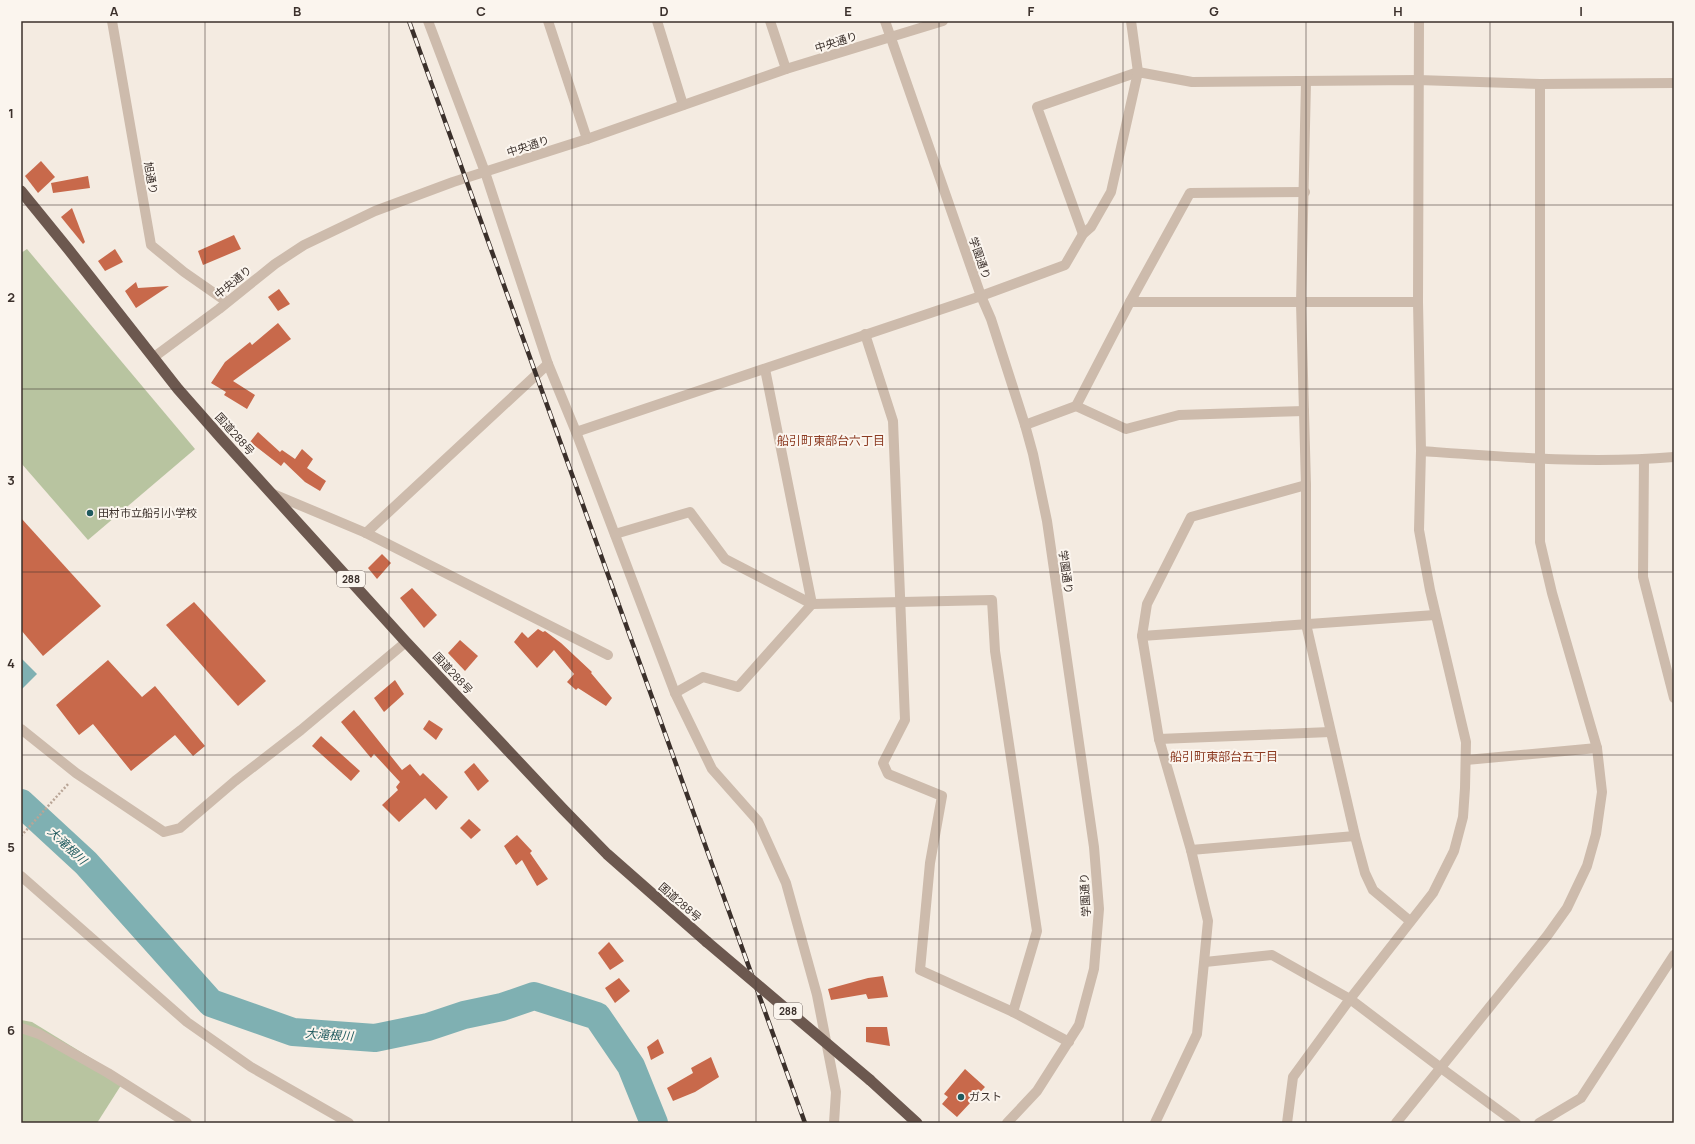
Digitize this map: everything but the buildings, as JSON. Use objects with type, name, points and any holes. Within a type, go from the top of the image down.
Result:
[{"type":"highway","name":"国道288号","points":[[21,191],[193,406],[406,642],[552,798],[607,854],[707,942],[870,1080],[917,1123]]},
{"type":"street","name":"旭通り","points":[[112,21],[151,245],[184,272],[227,302]]},
{"type":"street","points":[[428,21],[485,172],[548,364],[576,432],[675,693],[712,769],[758,821],[786,883],[817,995],[836,1092],[834,1123]]},
{"type":"street","points":[[548,21],[587,139]]},
{"type":"street","points":[[657,21],[683,104]]},
{"type":"street","points":[[770,21],[786,69]]},
{"type":"street","name":"学園通り","points":[[885,21],[981,296],[991,319],[1033,454],[1047,521],[1094,847],[1100,909],[1094,969],[1079,1025],[1037,1092],[1006,1123]]},
{"type":"street","name":"中央通り","points":[[154,357],[182,338],[276,264],[304,244],[336,228],[421,193],[587,139],[786,69],[943,21]]},
{"type":"street","points":[[576,432],[981,296],[1065,265],[1083,234],[1091,227],[1111,192],[1138,72],[1131,21]]},
{"type":"street","points":[[1287,1123],[1293,1077],[1350,999],[1410,921],[1433,894],[1454,851],[1463,817],[1466,742],[1436,615],[1419,530],[1421,451],[1418,302],[1419,21]]},
{"type":"street","points":[[1083,234],[1037,107],[1138,72],[1192,82],[1418,80],[1540,84],[1674,83]]},
{"type":"street","points":[[1306,82],[1305,192],[1301,303],[1306,485],[1306,624],[1330,732],[1365,873],[1373,890],[1410,921]]},
{"type":"street","points":[[1396,1123],[1548,936],[1567,908],[1587,866],[1596,834],[1602,792],[1597,748],[1552,593],[1540,542],[1540,84]]},
{"type":"street","points":[[1025,426],[1076,406],[1130,302],[1190,192],[1305,192]]},
{"type":"street","points":[[1130,302],[1418,302]]},
{"type":"street","points":[[865,334],[893,421],[905,720],[883,763],[888,774],[942,796],[930,863],[920,970],[1013,1012],[1069,1042]]},
{"type":"street","points":[[366,533],[548,364]]},
{"type":"street","points":[[765,369],[812,604]]},
{"type":"street","points":[[1076,406],[1126,429],[1179,415],[1304,411]]},
{"type":"street","points":[[1421,451],[1539,460],[1644,460],[1674,457]]},
{"type":"street","points":[[1644,460],[1643,577],[1674,698]]},
{"type":"street","points":[[1155,1123],[1197,1034],[1208,921],[1191,850],[1159,739],[1142,636],[1147,604],[1191,516],[1306,485]]},
{"type":"street","points":[[270,492],[366,533],[608,655]]},
{"type":"street","points":[[615,534],[690,512],[725,559],[812,604],[992,600],[995,651],[1037,931],[1013,1012]]},
{"type":"street","points":[[675,693],[703,677],[738,687],[812,604]]},
{"type":"street","points":[[1142,636],[1436,615]]},
{"type":"street","points":[[21,729],[76,773],[164,832],[180,828],[235,781],[301,730],[406,642]]},
{"type":"street","points":[[1159,739],[1330,732]]},
{"type":"street","points":[[1466,760],[1597,748]]},
{"type":"street","points":[[1191,850],[1355,836]]},
{"type":"street","points":[[21,876],[187,1022],[252,1067],[349,1123]]},
{"type":"street","points":[[1205,962],[1272,955],[1350,999],[1440,1068],[1516,1123]]},
{"type":"street","points":[[1539,1123],[1581,1098],[1674,955]]},
{"type":"street","points":[[21,1028],[39,1034],[108,1073],[187,1123]]},
{"type":"path","points":[[21,836],[63,791]]},
{"type":"green space","points":[[27,249],[195,449],[88,540],[21,463],[21,253]]},
{"type":"green space","points":[[21,1020],[32,1022],[125,1079],[97,1123],[21,1123]]},
{"type":"water","points":[[21,658],[37,674],[21,690]]},
{"type":"waterway","name":"大滝根川","points":[[21,803],[86,863],[211,1003],[293,1032],[375,1038],[428,1027],[464,1015],[502,1007],[534,996],[597,1016],[631,1066],[654,1123]]},
{"type":"railway","points":[[409,21],[805,1123]]},
{"type":"place","name":"田村市立船引小学校","points":[[90,513]]},
{"type":"place","name":"ガスト","points":[[961,1097]]},
{"type":"district","name":"船引町東部台六丁目","points":[[831,441]]},
{"type":"district","name":"船引町東部台五丁目","points":[[1224,757]]}]
